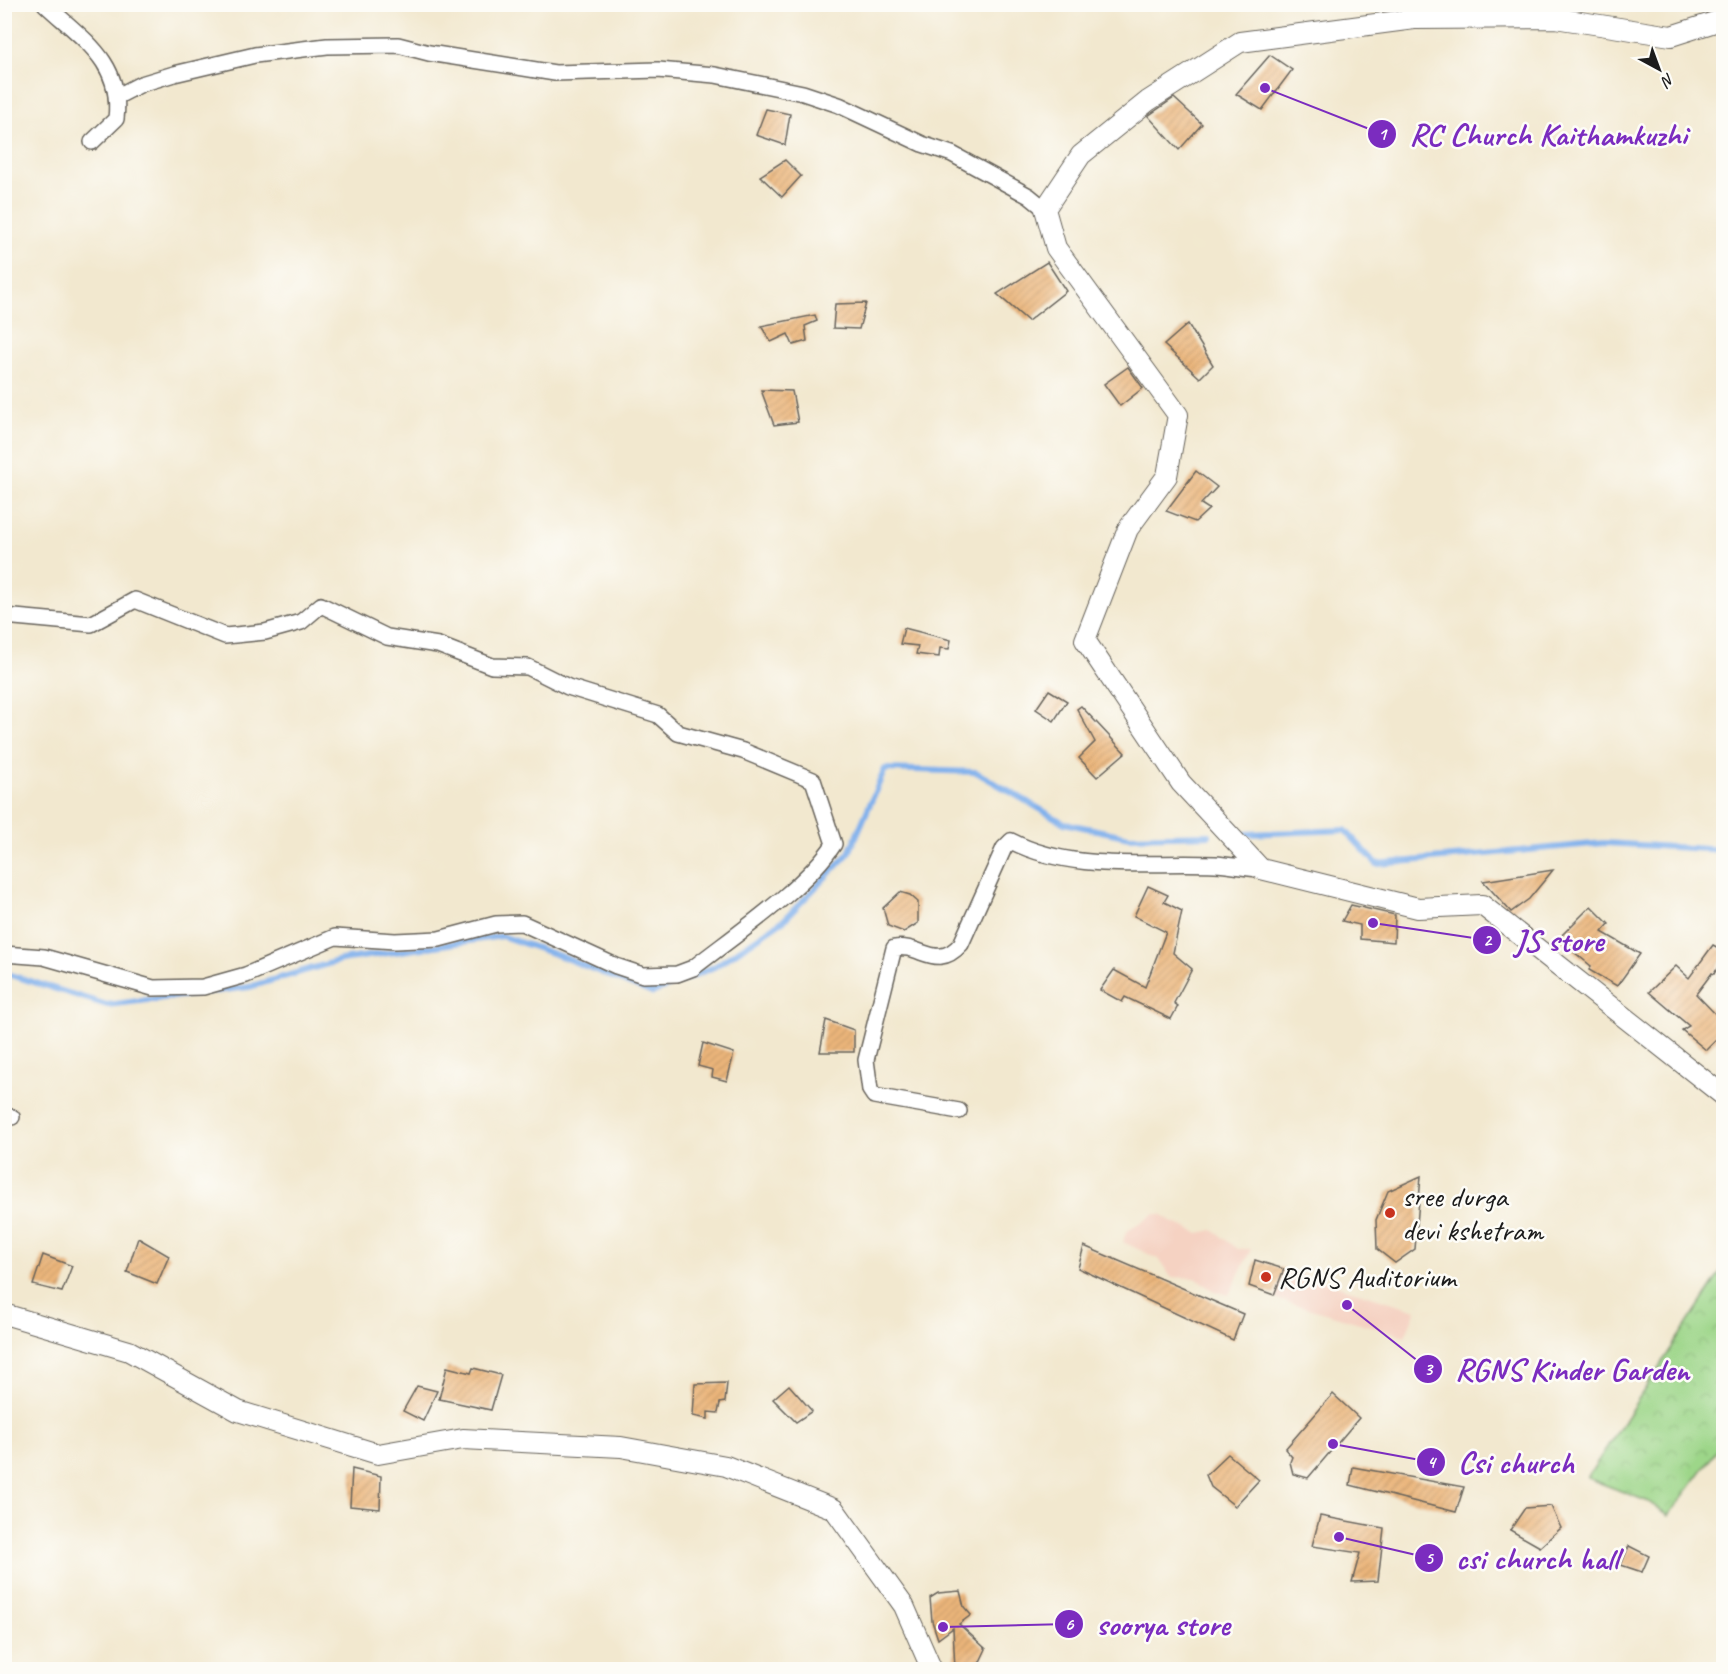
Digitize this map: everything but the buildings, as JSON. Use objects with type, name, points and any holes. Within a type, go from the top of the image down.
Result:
[{"type":"street","points":[[45,4],[100,57],[116,84],[118,96],[116,119],[92,142]]},
{"type":"street","points":[[1045,209],[1081,155],[1148,101],[1240,42],[1414,19],[1555,18],[1671,36],[1724,19]]},
{"type":"street","points":[[118,96],[141,84],[174,74],[255,55],[327,46],[398,45],[429,53],[555,73],[658,70],[715,75],[803,93],[839,105],[922,144],[952,154],[1029,196],[1045,209],[1056,248],[1178,415],[1167,476],[1128,530],[1085,640],[1181,783],[1261,869]]},
{"type":"street","points":[[4,616],[91,624],[135,600],[225,636],[265,632],[301,622],[321,604],[387,637],[438,645],[492,666],[528,667],[568,687],[658,715],[678,733],[743,752],[813,780],[834,844],[821,864],[786,893],[693,968],[677,974],[643,975],[616,966],[522,923],[496,924],[439,939],[395,941],[334,937],[246,975],[203,987],[153,988],[44,957],[4,954]]},
{"type":"street","points":[[958,1111],[874,1096],[870,1090],[866,1060],[894,948],[902,946],[927,955],[942,957],[953,953],[961,944],[1004,848],[1011,841],[1022,847],[1066,858],[1124,866],[1215,864],[1261,869],[1418,908],[1482,905],[1724,1096]]},
{"type":"street","points":[[4,1314],[129,1351],[238,1411],[378,1454],[463,1439],[621,1447],[726,1466],[834,1509],[904,1606],[932,1670]]},
{"type":"shaded area","points":[[1154,1214],[1163,1215],[1172,1222],[1198,1233],[1213,1230],[1238,1249],[1251,1249],[1229,1295],[1214,1291],[1195,1278],[1171,1277],[1159,1259],[1123,1242],[1126,1232]]},
{"type":"shaded area","points":[[1284,1269],[1416,1310],[1405,1336],[1276,1299]]},
{"type":"green space","points":[[1722,1270],[1723,1442],[1669,1515],[1649,1502],[1587,1478]]},
{"type":"waterway","points":[[208,992],[249,987],[341,960],[502,936],[563,957],[652,993],[714,967],[784,920],[849,853],[885,769],[976,772],[1064,823],[1129,837],[1209,835]]},
{"type":"waterway","points":[[1247,834],[1345,830],[1377,864],[1604,843],[1724,850]]},
{"type":"waterway","points":[[4,973],[107,1005],[195,994]]},
{"type":"place","name":"RC Church Kaithamkuzhi","points":[[1265,88]]},
{"type":"place","name":"JS store","points":[[1373,923]]},
{"type":"place","name":"sree durga devi kshetram","points":[[1390,1213]]},
{"type":"place","name":"RGNS Auditorium","points":[[1266,1277]]},
{"type":"place","name":"RGNS Kinder Garden","points":[[1347,1305]]},
{"type":"place","name":"Csi church","points":[[1333,1444]]},
{"type":"place","name":"csi church hall","points":[[1339,1537]]},
{"type":"place","name":"soorya store","points":[[943,1627]]}]
